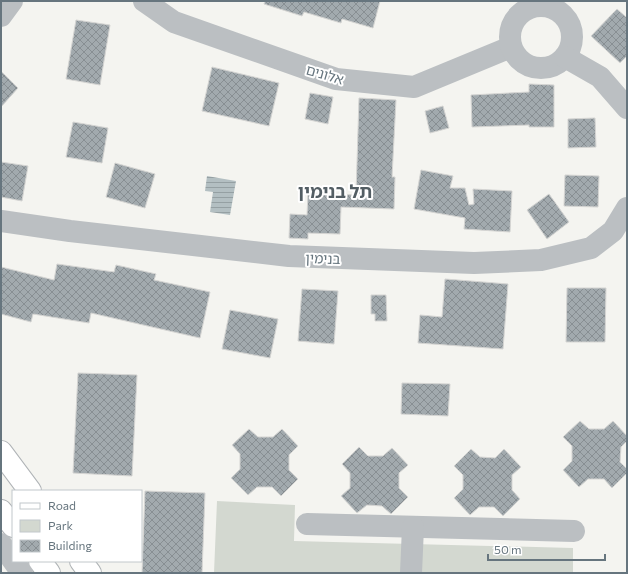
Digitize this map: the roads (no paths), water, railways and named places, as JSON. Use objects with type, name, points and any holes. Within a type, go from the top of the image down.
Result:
[{"type":"main road","points":[[1,452],[29,490]]},
{"type":"main road","points":[[1,510],[12,525]]},
{"type":"main road","points":[[41,562],[49,573]]},
{"type":"main road","points":[[82,562],[90,573]]},
{"type":"street","points":[[1,16],[12,1]]},
{"type":"street","name":"אלונים","points":[[144,1],[174,22],[336,79],[414,87],[511,47]]},
{"type":"street","points":[[534,4],[556,10],[567,21],[572,36],[570,47],[565,57],[549,68],[540,69],[530,67],[515,56],[511,47],[509,37],[511,26],[517,17],[534,4]]},
{"type":"street","points":[[565,57],[600,77],[627,108]]},
{"type":"street","name":"בנימין","points":[[1,221],[70,231],[289,256],[474,263],[541,260],[591,248],[613,231],[627,208]]},
{"type":"street","points":[[307,524],[574,531]]},
{"type":"street","points":[[411,573],[413,527]]},
{"type":"street","points":[[1,544],[12,559]]},
{"type":"street","points":[[14,562],[22,573]]},
{"type":"district","name":"תל בנימין","points":[[335,191]]}]
